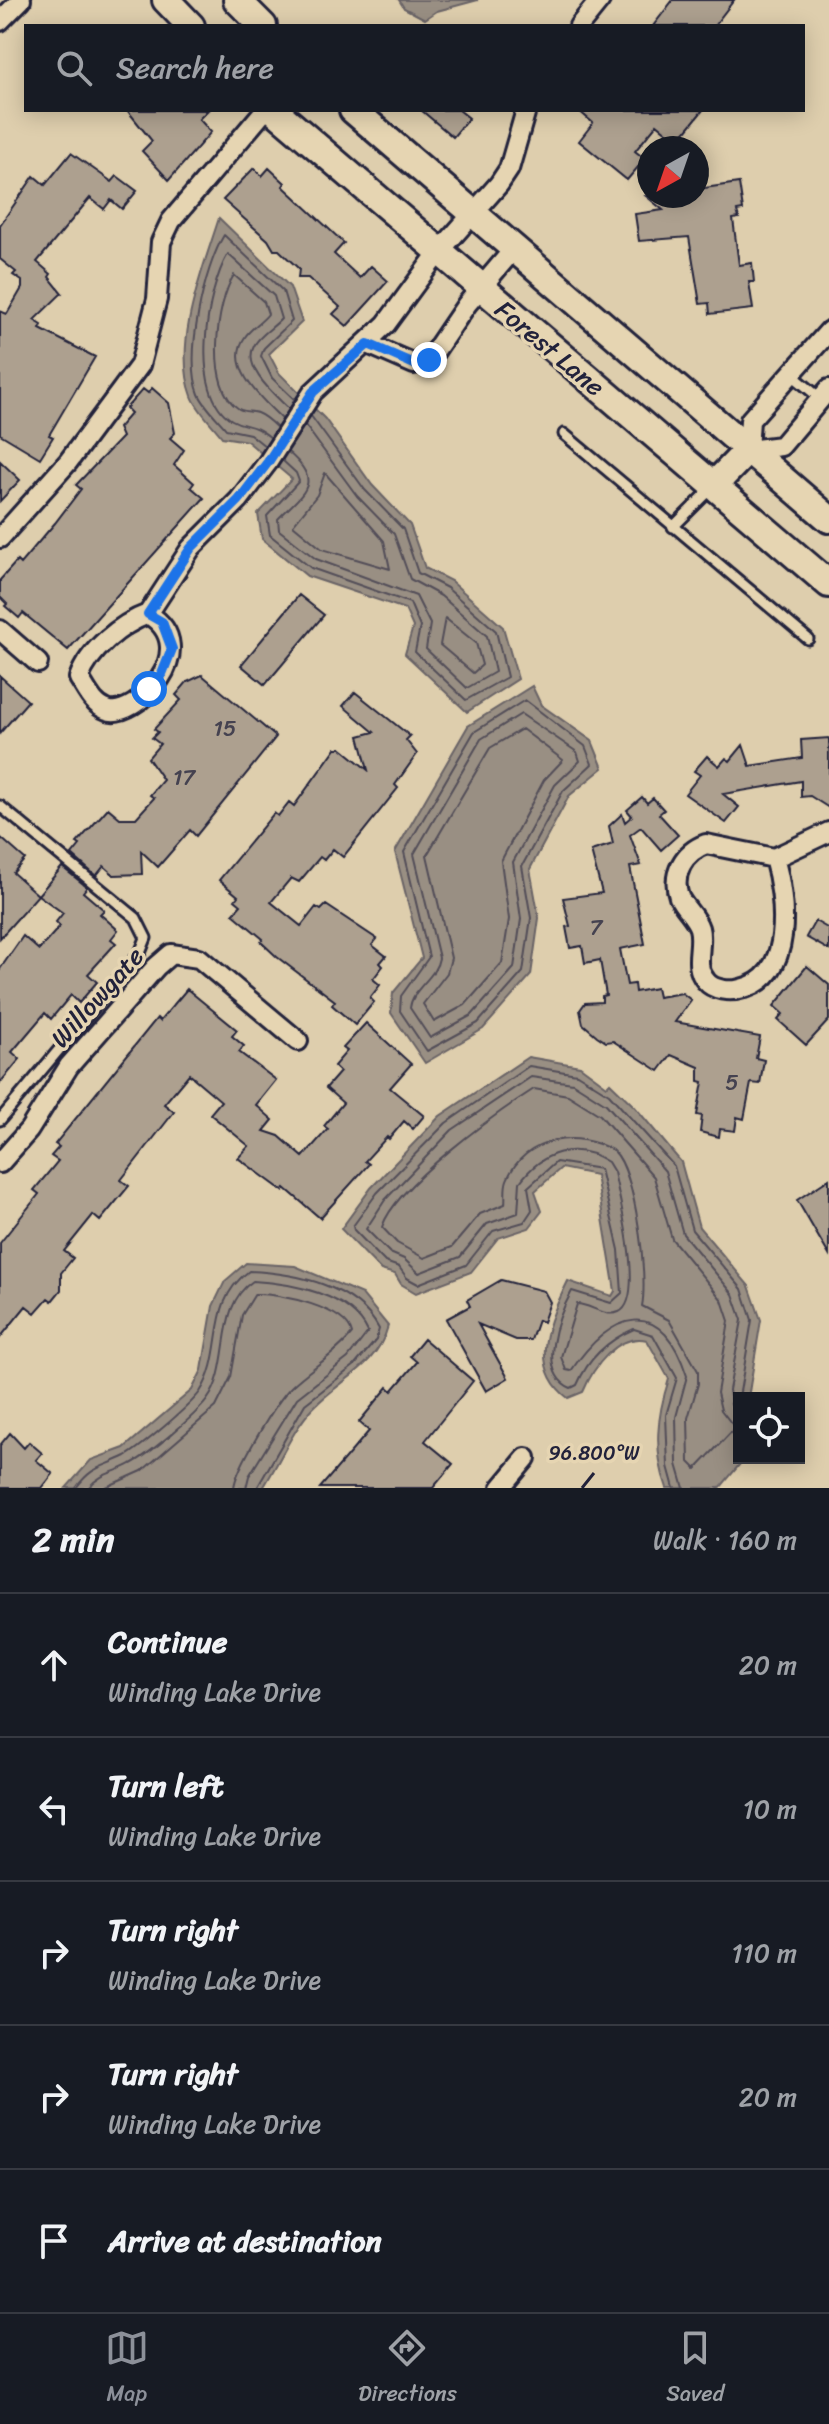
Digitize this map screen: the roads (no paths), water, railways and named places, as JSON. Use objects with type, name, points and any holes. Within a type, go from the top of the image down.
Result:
[{"type":"main road","points":[[166,0],[189,24]]},
{"type":"main road","points":[[237,0],[261,24]]},
{"type":"main road","name":"Forest Lane","points":[[276,112],[829,584]]},
{"type":"main road","name":"Forest Lane","points":[[355,112],[829,519]]},
{"type":"main road","points":[[713,486],[748,450]]},
{"type":"street","points":[[3,19],[21,0]]},
{"type":"street","points":[[581,24],[600,0]]},
{"type":"street","points":[[0,538],[68,462],[140,365],[157,299],[161,242],[171,221],[263,112]]},
{"type":"street","points":[[148,614],[162,622],[168,632],[172,649],[169,661],[162,674],[137,701],[125,710],[109,712],[94,703],[79,678],[83,668],[123,627],[148,614],[191,548],[239,500],[268,462],[313,392],[368,344],[405,302],[438,253],[473,216],[509,169],[525,112]]},
{"type":"street","points":[[368,344],[414,364],[429,360],[480,288],[513,250]]},
{"type":"street","points":[[825,394],[781,446],[748,450],[750,420],[829,331]]},
{"type":"street","points":[[0,630],[38,663]]},
{"type":"street","points":[[774,858],[782,884],[781,941],[776,962],[766,977],[750,987],[732,991],[715,988],[706,981],[700,970],[699,927],[680,898],[676,881],[680,865],[696,848],[706,844],[774,858],[829,832]]},
{"type":"street","name":"Willowgate","points":[[0,1163],[29,1130],[69,1066],[171,954],[199,958],[298,1041]]},
{"type":"street","points":[[501,1488],[526,1458]]},
{"type":"lane","points":[[791,374],[825,394]]},
{"type":"lane","points":[[564,434],[808,639]]},
{"type":"lane","points":[[673,527],[713,486]]},
{"type":"lane","points":[[0,806],[136,918],[146,938],[140,953],[0,1120]]},
{"type":"water","points":[[399,0],[478,0],[437,11],[425,19],[404,8]]},
{"type":"water","points":[[219,218],[290,287],[302,322],[269,354],[279,373],[325,419],[372,485],[410,525],[425,568],[451,581],[503,627],[518,679],[467,712],[405,654],[413,627],[405,609],[307,576],[262,539],[258,514],[292,479],[247,441],[222,437],[194,401],[187,376],[186,353],[192,307]]},
{"type":"water","points":[[532,686],[541,705],[592,741],[603,768],[569,796],[530,869],[539,918],[531,975],[483,1029],[425,1063],[391,1013],[393,993],[422,958],[395,852],[468,726]]},
{"type":"water","points":[[528,1057],[580,1066],[607,1086],[610,1083],[635,1107],[681,1162],[699,1227],[749,1286],[761,1320],[749,1392],[733,1392],[733,1464],[740,1464],[720,1488],[667,1488],[660,1461],[658,1434],[669,1379],[647,1340],[636,1339],[616,1347],[600,1363],[583,1392],[568,1398],[555,1386],[548,1372],[545,1358],[549,1327],[568,1281],[612,1296],[615,1291],[596,1175],[561,1168],[535,1191],[542,1211],[529,1228],[498,1238],[471,1272],[416,1293],[401,1284],[395,1274],[381,1270],[341,1229],[371,1188],[440,1116]]},
{"type":"water","points":[[246,1263],[295,1266],[362,1294],[388,1326],[383,1340],[367,1362],[306,1416],[263,1488],[66,1488],[91,1460],[124,1448],[192,1390],[202,1370],[213,1306],[225,1281]]}]
